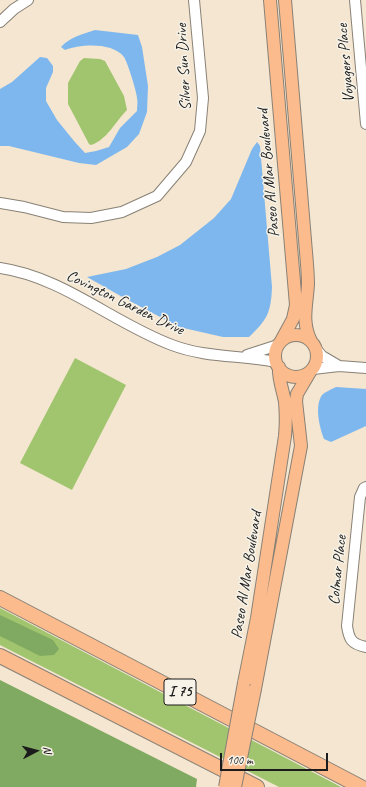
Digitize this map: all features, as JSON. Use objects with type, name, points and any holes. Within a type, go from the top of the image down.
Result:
[{"type":"highway","name":"I 75","points":[[0,598],[361,787]]},
{"type":"highway","points":[[0,656],[258,787]]},
{"type":"main road","name":"Paseo Al Mar Boulevard","points":[[270,0],[296,305],[293,319],[280,343]]},
{"type":"main road","name":"Paseo Al Mar Boulevard","points":[[285,0],[306,252],[308,284],[305,312],[306,324],[308,334],[314,345]]},
{"type":"main road","points":[[290,336],[303,336],[314,345],[317,360],[311,371],[304,376],[293,377],[284,372],[278,365],[276,351],[280,343],[290,336]]},
{"type":"main road","name":"Paseo Al Mar Boulevard","points":[[225,787],[257,618],[285,436],[285,402],[278,375],[278,365]]},
{"type":"main road","name":"Paseo Al Mar Boulevard","points":[[235,787],[301,446],[296,410],[297,394],[311,371]]},
{"type":"street","points":[[0,22],[28,0]]},
{"type":"street","name":"Silver Sun Drive","points":[[0,204],[24,207],[63,217],[91,218],[122,212],[157,196],[186,162],[200,131],[203,98],[194,0]]},
{"type":"street","name":"Voyagers Place","points":[[355,0],[364,67],[366,124]]},
{"type":"street","name":"Covington Garden Drive","points":[[0,268],[21,272],[51,283],[171,344],[184,349],[210,355],[240,357],[278,365]]},
{"type":"street","name":"Covington Garden Drive","points":[[240,357],[265,350],[280,343]]},
{"type":"street","points":[[314,345],[322,356],[338,366]]},
{"type":"street","points":[[311,371],[338,366],[366,368]]},
{"type":"street","name":"Colmar Place","points":[[366,487],[364,488],[360,497],[347,626],[349,637],[354,644],[366,647]]},
{"type":"green space","points":[[84,58],[100,59],[105,61],[124,96],[127,110],[102,139],[91,145],[89,144],[68,104],[68,83],[80,61]]},
{"type":"green space","points":[[75,358],[126,385],[72,490],[20,463]]},
{"type":"green space","points":[[0,608],[341,787],[279,787],[0,645]]},
{"type":"green space","points":[[0,615],[53,640],[59,649],[54,655],[40,656],[0,636]]},
{"type":"green space","points":[[0,680],[197,779],[196,787],[0,787]]},
{"type":"water","points":[[95,30],[138,35],[142,47],[148,86],[147,112],[139,134],[127,147],[96,165],[79,163],[9,146],[0,146],[0,89],[12,82],[40,57],[47,58],[53,66],[53,72],[46,88],[46,101],[57,120],[85,153],[109,147],[120,128],[137,111],[137,95],[124,57],[119,52],[104,47],[79,46],[65,50],[61,47],[81,34]]},
{"type":"water","points":[[257,142],[260,146],[272,287],[271,303],[267,315],[260,326],[249,337],[223,337],[179,327],[87,277],[126,269],[157,257],[180,245],[214,218],[231,199],[252,149]]},
{"type":"water","points":[[336,387],[366,389],[366,426],[331,442],[324,439],[318,405],[322,395]]}]
